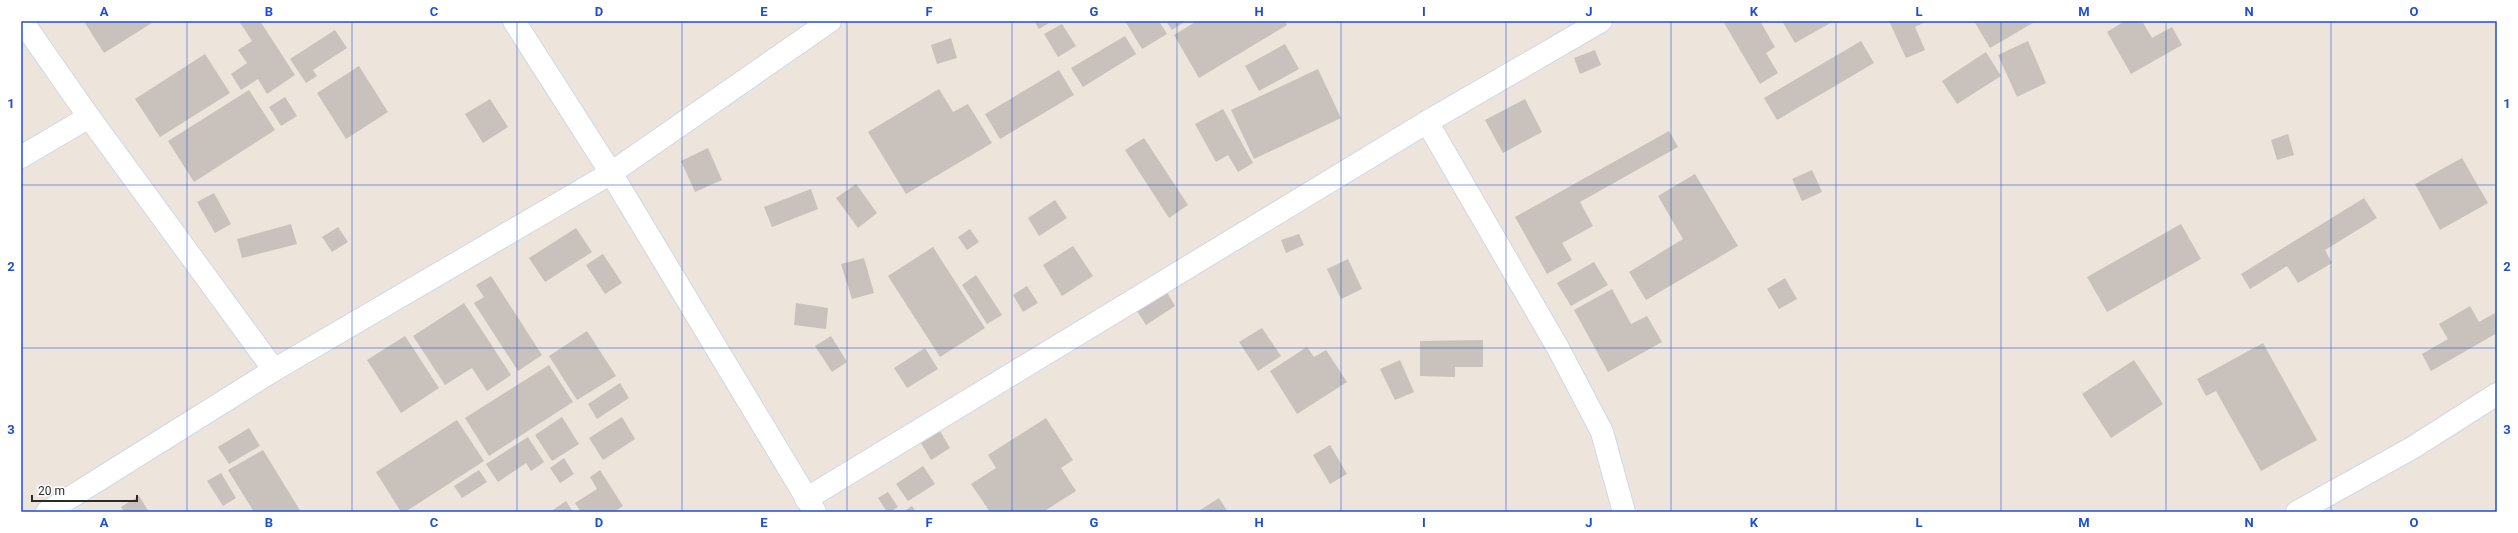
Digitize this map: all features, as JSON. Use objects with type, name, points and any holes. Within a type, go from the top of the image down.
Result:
[{"type":"street","points":[[22,21],[89,117],[274,370]]},
{"type":"street","points":[[514,21],[611,173],[810,505],[1427,122],[1600,21]]},
{"type":"street","points":[[47,512],[274,370],[611,173],[830,21]]},
{"type":"street","points":[[21,157],[89,117]]},
{"type":"street","points":[[1427,122],[1558,348],[1602,432],[1624,512]]},
{"type":"street","points":[[2297,512],[2412,448],[2497,394]]},
{"type":"building","points":[[88,21],[155,21],[104,53],[85,23]]},
{"type":"building","points":[[239,21],[260,21],[295,75],[267,94],[258,79],[241,90],[231,74],[247,63],[238,50],[252,41]]},
{"type":"building","points":[[1034,21],[1052,21],[1039,29]]},
{"type":"building","points":[[1125,21],[1159,21],[1167,34],[1142,49]]},
{"type":"building","points":[[1166,21],[1186,21],[1172,30]]},
{"type":"building","points":[[1197,21],[1285,21],[1287,25],[1199,78],[1174,35]]},
{"type":"building","points":[[1723,21],[1760,21],[1775,47],[1766,53],[1778,73],[1760,84]]},
{"type":"building","points":[[1782,21],[1834,21],[1795,43]]},
{"type":"building","points":[[1889,21],[1927,21],[1915,27],[1925,50],[1906,58]]},
{"type":"building","points":[[1974,21],[2036,21],[1990,48]]},
{"type":"building","points":[[2125,21],[2142,21],[2152,38],[2172,27],[2182,45],[2131,74],[2107,32]]},
{"type":"building","points":[[1062,24],[1076,46],[1058,57],[1044,34]]},
{"type":"building","points":[[335,30],[347,48],[313,70],[317,76],[306,83],[290,59]]},
{"type":"building","points":[[1125,36],[1136,54],[1083,87],[1071,68]]},
{"type":"building","points":[[951,38],[957,58],[937,64],[931,45]]},
{"type":"building","points":[[1861,41],[1874,63],[1777,120],[1764,98]]},
{"type":"building","points":[[2028,41],[2046,83],[2017,97],[1998,55]]},
{"type":"building","points":[[1285,44],[1299,69],[1259,91],[1245,66]]},
{"type":"building","points":[[1595,50],[1601,65],[1580,74],[1574,58]]},
{"type":"building","points":[[1986,52],[2001,76],[1957,104],[1942,81]]},
{"type":"building","points":[[205,54],[230,93],[160,137],[135,99]]},
{"type":"building","points":[[359,66],[388,112],[346,139],[317,93]]},
{"type":"building","points":[[1318,69],[1341,118],[1254,159],[1231,110]]},
{"type":"building","points":[[1059,70],[1074,95],[1000,139],[985,114]]},
{"type":"building","points":[[939,89],[953,112],[968,104],[992,143],[906,194],[868,132]]},
{"type":"building","points":[[249,90],[275,130],[194,182],[168,141]]},
{"type":"building","points":[[285,97],[297,116],[281,126],[269,107]]},
{"type":"building","points":[[490,99],[508,127],[483,143],[465,114]]},
{"type":"building","points":[[1525,99],[1542,132],[1503,153],[1485,120]]},
{"type":"building","points":[[1223,109],[1253,163],[1238,172],[1228,155],[1216,162],[1195,124]]},
{"type":"building","points":[[1669,131],[1678,147],[1580,202],[1593,226],[1562,243],[1572,260],[1547,274],[1515,217]]},
{"type":"building","points":[[2288,134],[2294,155],[2277,160],[2271,140]]},
{"type":"building","points":[[1144,138],[1188,205],[1169,218],[1125,150]]},
{"type":"building","points":[[708,148],[722,180],[695,192],[681,161]]},
{"type":"building","points":[[2462,158],[2488,203],[2440,230],[2415,184]]},
{"type":"building","points":[[1812,170],[1822,192],[1802,201],[1792,179]]},
{"type":"building","points":[[1695,174],[1738,246],[1646,300],[1629,272],[1683,239],[1658,196]]},
{"type":"building","points":[[856,184],[877,213],[858,228],[836,198]]},
{"type":"building","points":[[811,189],[818,209],[772,227],[764,207]]},
{"type":"building","points":[[214,193],[231,224],[215,233],[197,202]]},
{"type":"building","points":[[2364,198],[2377,218],[2325,250],[2332,263],[2298,283],[2287,266],[2250,289],[2241,274]]},
{"type":"building","points":[[1055,200],[1067,218],[1039,236],[1028,218]]},
{"type":"building","points":[[291,224],[297,244],[242,258],[237,239]]},
{"type":"building","points":[[2181,224],[2201,259],[2107,312],[2087,277]]},
{"type":"building","points":[[338,227],[348,242],[332,252],[322,237]]},
{"type":"building","points":[[576,228],[592,252],[545,282],[529,258]]},
{"type":"building","points":[[970,229],[979,242],[967,250],[958,237]]},
{"type":"building","points":[[1299,234],[1304,245],[1286,253],[1281,240]]},
{"type":"building","points":[[1073,246],[1093,276],[1062,296],[1043,265]]},
{"type":"building","points":[[933,247],[985,328],[940,357],[888,276]]},
{"type":"building","points":[[603,254],[622,283],[605,294],[586,265]]},
{"type":"building","points":[[864,258],[874,293],[852,299],[841,264]]},
{"type":"building","points":[[1348,259],[1362,289],[1341,299],[1327,269]]},
{"type":"building","points":[[1594,262],[1608,285],[1571,306],[1557,283]]},
{"type":"building","points":[[976,275],[1002,315],[987,324],[962,285]]},
{"type":"building","points":[[491,276],[542,355],[518,371],[474,303],[484,297],[476,285]]},
{"type":"building","points":[[1785,278],[1797,299],[1779,309],[1767,289]]},
{"type":"building","points":[[1027,286],[1038,303],[1023,312],[1013,295]]},
{"type":"building","points":[[1165,289],[1175,306],[1146,325],[1135,308]]},
{"type":"building","points":[[1612,289],[1631,324],[1647,316],[1662,342],[1608,372],[1574,310]]},
{"type":"building","points":[[464,303],[511,375],[487,391],[472,368],[445,385],[413,336]]},
{"type":"building","points":[[796,303],[828,308],[826,329],[794,325]]},
{"type":"building","points":[[2470,306],[2479,322],[2495,313],[2497,333],[2431,371],[2422,354],[2448,339],[2439,324]]},
{"type":"building","points":[[1262,328],[1281,356],[1258,371],[1239,342]]},
{"type":"building","points":[[587,331],[616,376],[577,400],[549,356]]},
{"type":"building","points":[[405,336],[439,388],[401,413],[367,360]]},
{"type":"building","points":[[831,336],[847,362],[832,372],[815,346]]},
{"type":"building","points":[[1483,340],[1483,367],[1455,367],[1455,377],[1420,376],[1420,341]]},
{"type":"building","points":[[2263,343],[2317,440],[2261,471],[2216,391],[2206,396],[2197,379]]},
{"type":"building","points":[[1307,347],[1314,357],[1326,350],[1347,382],[1297,414],[1270,371]]},
{"type":"building","points":[[925,348],[938,369],[907,388],[894,368]]},
{"type":"building","points":[[1400,360],[1414,392],[1395,400],[1380,369]]},
{"type":"building","points":[[2134,360],[2163,404],[2111,438],[2082,394]]},
{"type":"building","points":[[549,365],[573,402],[489,456],[465,418]]},
{"type":"building","points":[[620,383],[629,398],[597,419],[588,404]]},
{"type":"building","points":[[562,417],[579,444],[552,461],[535,435]]},
{"type":"building","points":[[622,417],[635,439],[603,460],[589,438]]},
{"type":"building","points":[[1046,418],[1073,460],[1061,468],[1076,491],[1043,512],[990,512],[971,484],[996,468],[988,455]]},
{"type":"building","points":[[457,420],[484,461],[405,512],[401,512],[376,472]]},
{"type":"building","points":[[249,428],[260,446],[229,464],[218,447]]},
{"type":"building","points":[[940,431],[950,448],[931,460],[921,443]]},
{"type":"building","points":[[528,437],[544,462],[531,471],[526,463],[498,482],[486,464]]},
{"type":"building","points":[[1330,445],[1347,474],[1330,484],[1313,455]]},
{"type":"building","points":[[263,450],[301,512],[254,512],[228,470]]},
{"type":"building","points":[[564,458],[574,474],[560,483],[550,468]]},
{"type":"building","points":[[923,466],[935,484],[908,501],[896,484]]},
{"type":"building","points":[[479,470],[487,482],[462,498],[454,486]]},
{"type":"building","points":[[600,470],[623,506],[614,512],[581,512],[575,503],[597,489],[590,477]]},
{"type":"building","points":[[221,473],[236,498],[223,506],[207,481]]},
{"type":"building","points":[[888,492],[898,507],[890,512],[887,512],[878,498]]},
{"type":"building","points":[[139,496],[149,512],[124,512],[121,507]]},
{"type":"building","points":[[1219,498],[1228,512],[1197,512]]},
{"type":"building","points":[[566,501],[573,512],[550,512]]},
{"type":"building","points":[[912,506],[916,512],[903,512]]}]
